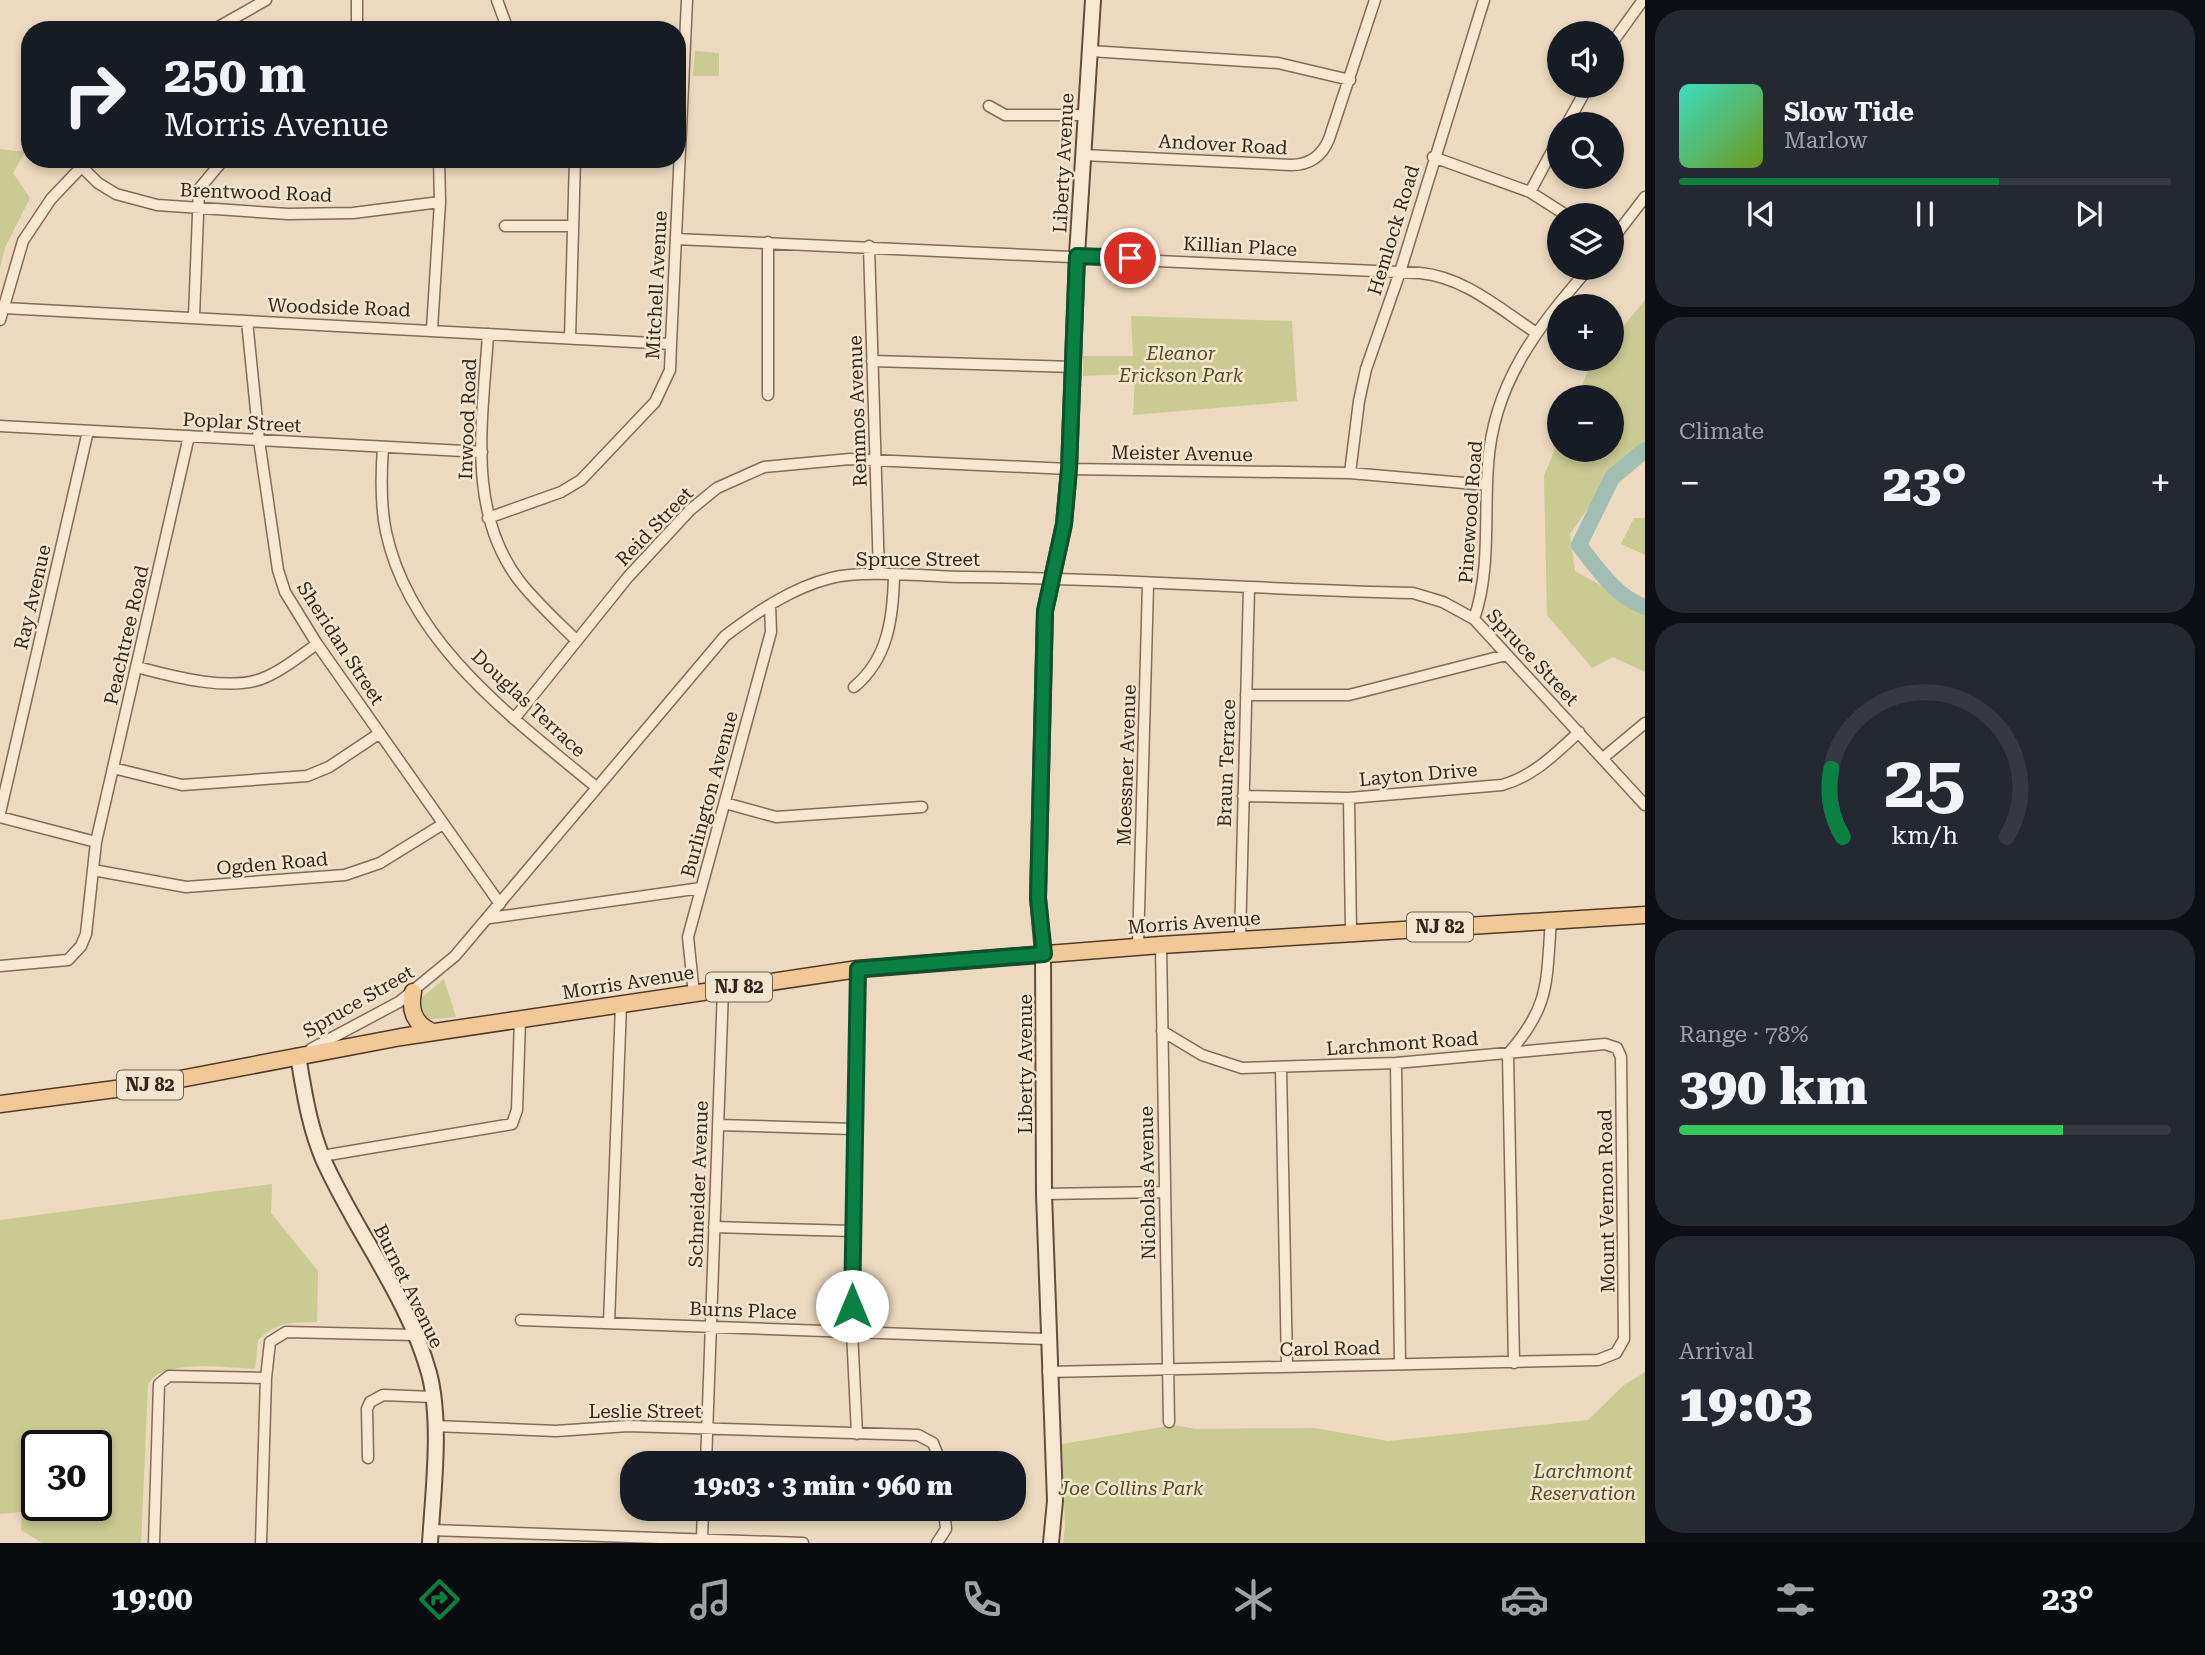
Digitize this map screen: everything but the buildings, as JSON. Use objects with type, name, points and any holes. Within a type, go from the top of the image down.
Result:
[{"type":"main road","name":"Morris Avenue","points":[[0,1104],[154,1084],[433,1032],[858,969],[1161,945],[1645,915]]},
{"type":"main road","points":[[413,992],[411,1009],[415,1019],[421,1027],[433,1032]]},
{"type":"street","points":[[229,21],[266,0]]},
{"type":"street","points":[[357,0],[357,21]]},
{"type":"street","points":[[497,0],[505,21]]},
{"type":"street","name":"Mitchell Avenue","points":[[683,21],[687,0]]},
{"type":"street","name":"Liberty Avenue","points":[[1051,1543],[1055,1500],[1048,1371],[1044,1194],[1044,954],[1038,898],[1045,611],[1064,524],[1069,469],[1084,116],[1093,0]]},
{"type":"street","name":"Andover Road","points":[[1083,155],[1297,165],[1316,157],[1326,146],[1375,0]]},
{"type":"street","name":"Hemlock Road","points":[[1350,474],[1366,369],[1400,272],[1433,157],[1484,0]]},
{"type":"street","points":[[1624,26],[1643,0]]},
{"type":"street","points":[[1090,51],[1278,63],[1350,80]]},
{"type":"street","points":[[989,106],[1005,115],[1084,116]]},
{"type":"street","points":[[1433,157],[1530,192],[1547,203]]},
{"type":"street","points":[[1530,192],[1547,160]]},
{"type":"street","points":[[0,320],[23,241],[51,199],[80,168]]},
{"type":"street","name":"Brentwood Road","points":[[88,168],[98,183],[122,197],[157,205],[288,214],[353,213],[440,202]]},
{"type":"street","points":[[194,317],[199,189],[216,168]]},
{"type":"street","points":[[432,329],[440,202],[439,168]]},
{"type":"street","points":[[570,338],[574,168]]},
{"type":"street","name":"Mitchell Avenue","points":[[488,518],[561,492],[581,480],[655,402],[670,370],[677,168]]},
{"type":"street","points":[[1624,224],[1645,197]]},
{"type":"street","points":[[505,226],[571,226]]},
{"type":"street","name":"Killian Place","points":[[676,239],[1077,256],[1400,272],[1447,277],[1535,331]]},
{"type":"street","points":[[768,242],[768,395]]},
{"type":"street","name":"Remmos Avenue","points":[[869,246],[879,574]]},
{"type":"street","name":"Pinewood Road","points":[[1474,620],[1484,582],[1490,444],[1503,391],[1535,331],[1579,280]]},
{"type":"street","name":"Woodside Road","points":[[4,308],[671,344]]},
{"type":"street","name":"Sheridan Street","points":[[247,321],[258,440],[278,570],[294,611],[500,904]]},
{"type":"street","name":"Inwood Road","points":[[488,334],[482,452],[483,501],[497,544],[520,582],[577,641]]},
{"type":"street","points":[[872,361],[1074,368]]},
{"type":"street","name":"Poplar Street","points":[[0,426],[482,452]]},
{"type":"street","name":"Ray Avenue","points":[[0,815],[88,431]]},
{"type":"street","name":"Peachtree Road","points":[[0,966],[58,962],[76,953],[86,934],[96,842],[190,436]]},
{"type":"street","name":"Douglas Terrace","points":[[383,447],[382,506],[397,569],[442,643],[470,677],[514,719],[596,787]]},
{"type":"street","name":"Reid Street","points":[[514,719],[628,577],[690,510],[718,488],[750,471],[775,464],[850,459],[877,462]]},
{"type":"street","name":"Meister Avenue","points":[[877,462],[1069,469],[1350,474],[1487,485]]},
{"type":"street","name":"Spruce Street","points":[[298,1056],[413,992],[455,956],[490,918],[596,787],[725,636],[770,605],[832,578],[879,574],[1051,578],[1149,585],[1413,593],[1444,602],[1474,620],[1645,805]]},
{"type":"street","points":[[854,687],[870,674],[893,622],[894,576]]},
{"type":"street","name":"Moessner Avenue","points":[[1138,947],[1149,585]]},
{"type":"street","name":"Braun Terrace","points":[[1240,940],[1249,587]]},
{"type":"street","name":"Burlington Avenue","points":[[694,994],[688,937],[771,632],[770,605]]},
{"type":"street","points":[[136,667],[192,680],[234,683],[263,679],[317,644]]},
{"type":"street","points":[[1246,695],[1349,695],[1506,655]]},
{"type":"street","points":[[1603,758],[1645,723]]},
{"type":"street","name":"Layton Drive","points":[[1243,796],[1349,798],[1502,785],[1520,780],[1537,769],[1579,732]]},
{"type":"street","points":[[113,768],[182,785],[307,776],[329,767],[380,733]]},
{"type":"street","points":[[1349,798],[1351,933]]},
{"type":"street","points":[[725,803],[776,817],[922,807]]},
{"type":"street","points":[[0,815],[96,842]]},
{"type":"street","name":"Ogden Road","points":[[93,870],[186,887],[345,875],[380,863],[443,824]]},
{"type":"street","points":[[490,918],[701,888]]},
{"type":"street","points":[[1514,1363],[1508,1054],[1539,1014],[1545,995],[1551,920]]},
{"type":"street","name":"Nicholas Avenue","points":[[1161,945],[1169,1422]]},
{"type":"street","points":[[857,1434],[852,1331],[853,1129],[858,969]]},
{"type":"street","name":"Schneider Avenue","points":[[707,1451],[723,989]]},
{"type":"street","points":[[609,1323],[621,1005]]},
{"type":"street","points":[[322,1156],[512,1124],[517,1110],[520,1020]]},
{"type":"street","name":"Larchmont Road","points":[[1162,1031],[1220,1063],[1242,1068],[1395,1063],[1611,1045]]},
{"type":"street","name":"Mount Vernon Road","points":[[1611,1045],[1621,1057],[1625,1330],[1621,1347],[1611,1357]]},
{"type":"street","name":"Burnet Avenue","points":[[298,1056],[309,1116],[322,1156],[415,1335],[429,1375],[434,1426],[430,1536]]},
{"type":"street","points":[[1395,1063],[1399,1364]]},
{"type":"street","points":[[1280,1068],[1287,1366]]},
{"type":"street","points":[[718,1125],[853,1129]]},
{"type":"street","points":[[1044,1194],[1165,1192]]},
{"type":"street","points":[[714,1227],[853,1231]]},
{"type":"street","name":"Burns Place","points":[[521,1320],[1047,1339]]},
{"type":"street","points":[[261,1543],[267,1349],[274,1337],[286,1332],[415,1335]]},
{"type":"street","name":"Carol Road","points":[[1048,1371],[1514,1363],[1598,1360],[1611,1357]]},
{"type":"street","points":[[155,1543],[158,1387],[161,1381],[169,1376],[266,1378]]},
{"type":"street","points":[[368,1458],[367,1409],[370,1402],[383,1395],[433,1397]]},
{"type":"street","name":"Leslie Street","points":[[434,1426],[556,1431],[628,1426],[857,1434],[927,1438],[938,1451]]},
{"type":"street","points":[[702,1539],[703,1521]]},
{"type":"street","points":[[937,1543],[946,1529],[945,1521]]},
{"type":"street","points":[[430,1536],[702,1539],[803,1543]]},
{"type":"green space","points":[[695,51],[719,53],[719,76],[693,76]]},
{"type":"green space","points":[[0,149],[21,152],[21,159],[13,173],[30,198],[5,248],[0,268]]},
{"type":"green space","points":[[1645,300],[1645,461],[1587,510],[1570,534],[1575,571],[1645,610],[1645,672],[1613,657],[1592,668],[1547,615],[1544,476],[1550,462],[1624,462],[1624,385],[1582,385],[1588,371],[1624,371],[1624,325]]},
{"type":"green space","name":"Eleanor Erickson Park","points":[[1131,316],[1292,321],[1297,401],[1133,415],[1135,374],[1083,376],[1083,356],[1133,356]]},
{"type":"green space","points":[[1634,518],[1645,518],[1645,555],[1621,544]]},
{"type":"green space","points":[[444,979],[456,1017],[424,1020],[415,1003]]},
{"type":"green space","points":[[272,1184],[271,1213],[318,1271],[317,1322],[285,1324],[265,1334],[258,1340],[255,1369],[196,1366],[180,1368],[166,1371],[148,1385],[141,1543],[42,1543],[21,1530],[22,1521],[112,1521],[112,1430],[21,1430],[21,1512],[0,1514],[0,1220]]},
{"type":"green space","name":"Larchmont Reservation","points":[[1645,1372],[1645,1543],[1063,1543],[1065,1527],[1062,1444],[1174,1425],[1196,1429],[1315,1428],[1388,1441],[1588,1420],[1624,1385]]},
{"type":"waterway","points":[[1645,450],[1613,476],[1579,545],[1616,589],[1645,607]]},
{"type":"route","points":[[852,1306],[853,1129],[858,969],[1044,954],[1038,898],[1045,611],[1064,524],[1069,469],[1077,256],[1130,258]]},
{"type":"park label","name":"Joe Collins Park","points":[[1131,1488]]}]
